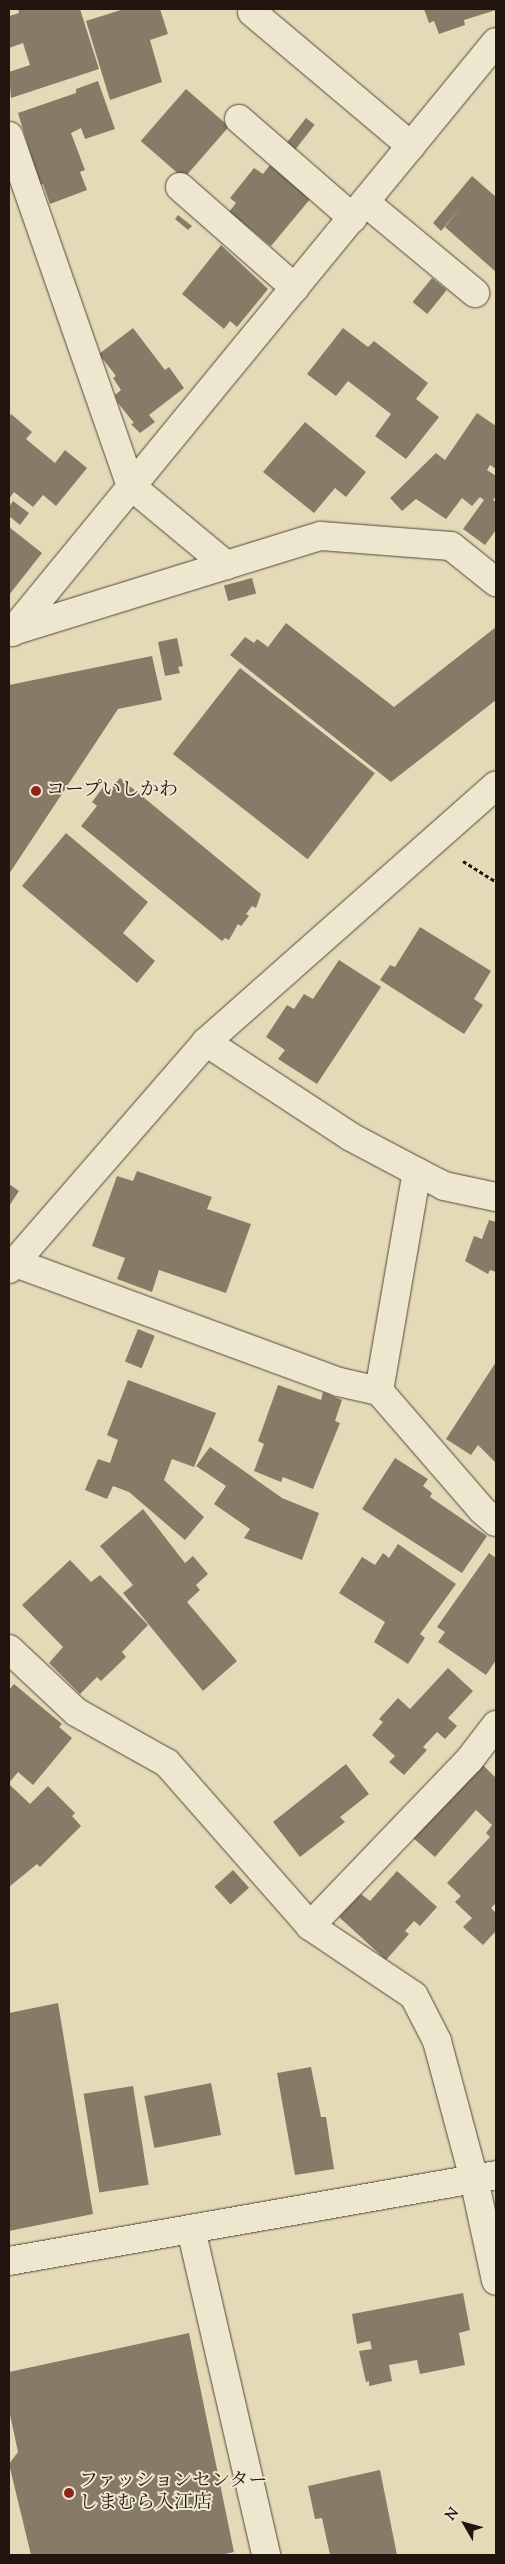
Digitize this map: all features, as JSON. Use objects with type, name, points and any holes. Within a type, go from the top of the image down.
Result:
[{"type":"street","points":[[252,12],[411,146]]},
{"type":"street","points":[[10,632],[496,42]]},
{"type":"street","points":[[239,120],[358,210],[475,293]]},
{"type":"street","points":[[9,136],[131,486],[226,565]]},
{"type":"street","points":[[180,187],[294,288]]},
{"type":"street","points":[[10,632],[321,536],[451,546],[496,582]]},
{"type":"street","points":[[496,785],[206,1042],[11,1266],[339,1382],[379,1391],[482,1510],[496,1522]]},
{"type":"street","points":[[206,1042],[351,1137],[444,1186],[496,1197]]},
{"type":"street","points":[[379,1391],[417,1172]]},
{"type":"street","points":[[9,1649],[76,1712],[167,1763],[310,1926],[414,1996],[437,2041],[485,2177],[496,2281]]},
{"type":"street","points":[[310,1926],[470,1759],[496,1725]]},
{"type":"street","points":[[9,2261],[485,2177]]},
{"type":"street","points":[[191,2229],[266,2555]]},
{"type":"building","points":[[18,9],[80,9],[99,69],[11,98],[9,72],[30,65],[23,43],[9,48],[9,16],[19,13]]},
{"type":"building","points":[[124,9],[160,9],[168,34],[150,40],[162,82],[110,100],[86,21]]},
{"type":"building","points":[[424,9],[496,10],[464,20],[465,25],[439,34],[434,21],[429,23]]},
{"type":"building","points":[[98,81],[115,129],[85,139],[81,128],[71,133],[85,170],[80,172],[87,190],[50,204],[43,184],[40,185],[18,113],[76,93],[76,89]]},
{"type":"building","points":[[186,89],[229,126],[184,178],[141,141]]},
{"type":"building","points":[[306,118],[315,125],[295,150],[286,143]]},
{"type":"building","points":[[270,165],[311,198],[271,246],[229,212],[236,203],[230,198],[254,168],[263,174]]},
{"type":"building","points":[[472,176],[496,197],[496,272],[445,227],[461,207],[441,231],[433,223]]},
{"type":"building","points":[[178,215],[192,226],[188,230],[175,219]]},
{"type":"building","points":[[221,245],[268,289],[237,327],[230,321],[224,329],[182,294]]},
{"type":"building","points":[[432,278],[447,290],[427,314],[412,302]]},
{"type":"building","points":[[133,328],[165,370],[169,367],[184,388],[149,415],[155,422],[140,433],[131,424],[134,423],[118,403],[115,395],[121,390],[113,378],[116,376],[99,354]]},
{"type":"building","points":[[343,328],[368,347],[374,341],[428,383],[416,399],[439,417],[406,459],[375,436],[391,414],[348,381],[336,396],[307,374]]},
{"type":"building","points":[[477,413],[496,426],[496,469],[490,465],[487,470],[496,476],[496,496],[493,500],[496,502],[496,530],[485,545],[463,529],[484,500],[480,497],[472,506],[462,498],[446,519],[416,499],[402,511],[390,498],[436,453],[445,460]]},
{"type":"building","points":[[11,414],[32,432],[26,439],[55,463],[65,450],[87,468],[56,506],[43,495],[33,507],[14,492],[9,499],[9,418]]},
{"type":"building","points":[[305,422],[366,472],[346,497],[335,488],[314,513],[263,472]]},
{"type":"building","points":[[13,501],[29,513],[20,525],[9,516],[9,507]]},
{"type":"building","points":[[9,527],[42,553],[9,595]]},
{"type":"building","points":[[252,578],[256,593],[228,601],[224,586]]},
{"type":"building","points":[[286,623],[394,707],[496,627],[496,700],[391,782],[230,655],[245,637],[254,643],[257,639],[268,647]]},
{"type":"building","points":[[177,638],[183,666],[178,667],[180,673],[165,676],[158,642]]},
{"type":"building","name":"コープいしかわ","points":[[152,656],[162,700],[118,709],[9,874],[9,685]]},
{"type":"building","points":[[240,668],[375,773],[308,859],[173,754]]},
{"type":"building","points":[[120,778],[261,894],[256,908],[252,906],[246,914],[249,916],[241,926],[238,924],[229,940],[225,938],[222,941],[81,826],[97,806],[92,802],[104,786],[110,790]]},
{"type":"building","points":[[66,833],[148,902],[123,933],[155,961],[137,983],[22,886]]},
{"type":"building","points":[[420,927],[491,971],[474,999],[483,1005],[464,1034],[380,980],[390,965],[395,967]]},
{"type":"building","points":[[339,960],[381,987],[317,1084],[278,1059],[285,1050],[266,1037],[287,1005],[294,1009],[304,994],[313,999]]},
{"type":"building","points":[[137,1171],[212,1197],[207,1209],[251,1224],[226,1293],[159,1270],[152,1292],[117,1279],[125,1258],[92,1246],[117,1176],[133,1181]]},
{"type":"building","points":[[9,1184],[19,1191],[9,1206]]},
{"type":"building","points":[[489,1220],[496,1222],[496,1272],[490,1270],[488,1274],[465,1261],[474,1236],[482,1239]]},
{"type":"building","points":[[138,1329],[155,1336],[142,1368],[125,1361]]},
{"type":"building","points":[[496,1362],[496,1463],[478,1445],[471,1455],[446,1439]]},
{"type":"building","points":[[128,1380],[216,1413],[194,1467],[172,1459],[164,1480],[204,1517],[185,1540],[129,1492],[113,1486],[107,1499],[85,1490],[98,1459],[110,1463],[118,1440],[107,1435]]},
{"type":"building","points":[[278,1385],[321,1400],[323,1392],[342,1400],[335,1421],[340,1423],[313,1489],[283,1477],[281,1482],[254,1471],[264,1444],[258,1441]]},
{"type":"building","points":[[210,1447],[282,1498],[319,1513],[302,1560],[244,1538],[250,1529],[214,1504],[226,1486],[196,1466]]},
{"type":"building","points":[[395,1458],[428,1479],[423,1486],[432,1493],[430,1497],[487,1536],[462,1573],[362,1509]]},
{"type":"building","points":[[143,1509],[185,1563],[193,1556],[208,1574],[196,1585],[200,1590],[187,1602],[237,1661],[203,1691],[123,1593],[133,1585],[100,1546]]},
{"type":"building","points":[[398,1544],[456,1584],[420,1634],[425,1638],[408,1664],[374,1642],[385,1622],[339,1593],[362,1557],[375,1565],[383,1553],[389,1558]]},
{"type":"building","points":[[489,1553],[496,1558],[496,1660],[486,1675],[438,1642],[445,1632],[437,1627]]},
{"type":"building","points":[[70,1560],[91,1582],[100,1575],[148,1625],[122,1652],[126,1657],[101,1681],[97,1677],[80,1694],[49,1663],[63,1647],[22,1605]]},
{"type":"building","points":[[448,1668],[473,1691],[448,1718],[457,1726],[445,1739],[437,1732],[423,1747],[427,1750],[404,1775],[389,1762],[395,1756],[372,1735],[383,1722],[379,1719],[398,1698],[410,1709]]},
{"type":"building","points":[[14,1684],[62,1724],[59,1727],[72,1738],[33,1785],[18,1772],[9,1783],[9,1690]]},
{"type":"building","points":[[346,1764],[369,1794],[340,1817],[345,1822],[300,1857],[273,1822]]},
{"type":"building","points":[[482,1764],[496,1778],[496,1903],[491,1908],[496,1913],[496,1931],[483,1945],[463,1927],[472,1918],[455,1902],[461,1896],[447,1883],[490,1837],[486,1833],[492,1825],[476,1810],[435,1857],[412,1837]]},
{"type":"building","points":[[10,1785],[30,1804],[48,1786],[75,1813],[72,1816],[81,1826],[40,1867],[37,1864],[9,1887]]},
{"type":"building","points":[[233,1870],[249,1888],[230,1905],[214,1887]]},
{"type":"building","points":[[397,1871],[437,1907],[420,1926],[414,1921],[405,1931],[409,1934],[386,1960],[339,1917],[361,1894],[370,1901]]},
{"type":"building","points":[[58,2003],[93,2214],[9,2231],[9,2013]]},
{"type":"building","points":[[311,2067],[321,2117],[326,2117],[334,2169],[295,2175],[277,2073]]},
{"type":"building","points":[[211,2083],[221,2135],[154,2148],[144,2096]]},
{"type":"building","points":[[133,2086],[149,2185],[99,2193],[84,2094]]},
{"type":"building","points":[[463,2293],[470,2330],[459,2333],[465,2365],[420,2374],[417,2360],[389,2365],[392,2381],[369,2386],[369,2381],[366,2382],[359,2351],[372,2349],[370,2341],[357,2344],[352,2314]]},
{"type":"building","points":[[189,2333],[234,2552],[220,2555],[31,2555],[9,2464],[18,2452],[9,2410],[9,2372]]},
{"type":"building","points":[[380,2470],[397,2555],[330,2555],[322,2518],[315,2519],[308,2486]]},
{"type":"place","name":"コープいしかわ","points":[[36,791]]},
{"type":"place","name":"ファッションセンター しまむら入江店","points":[[69,2493]]}]
